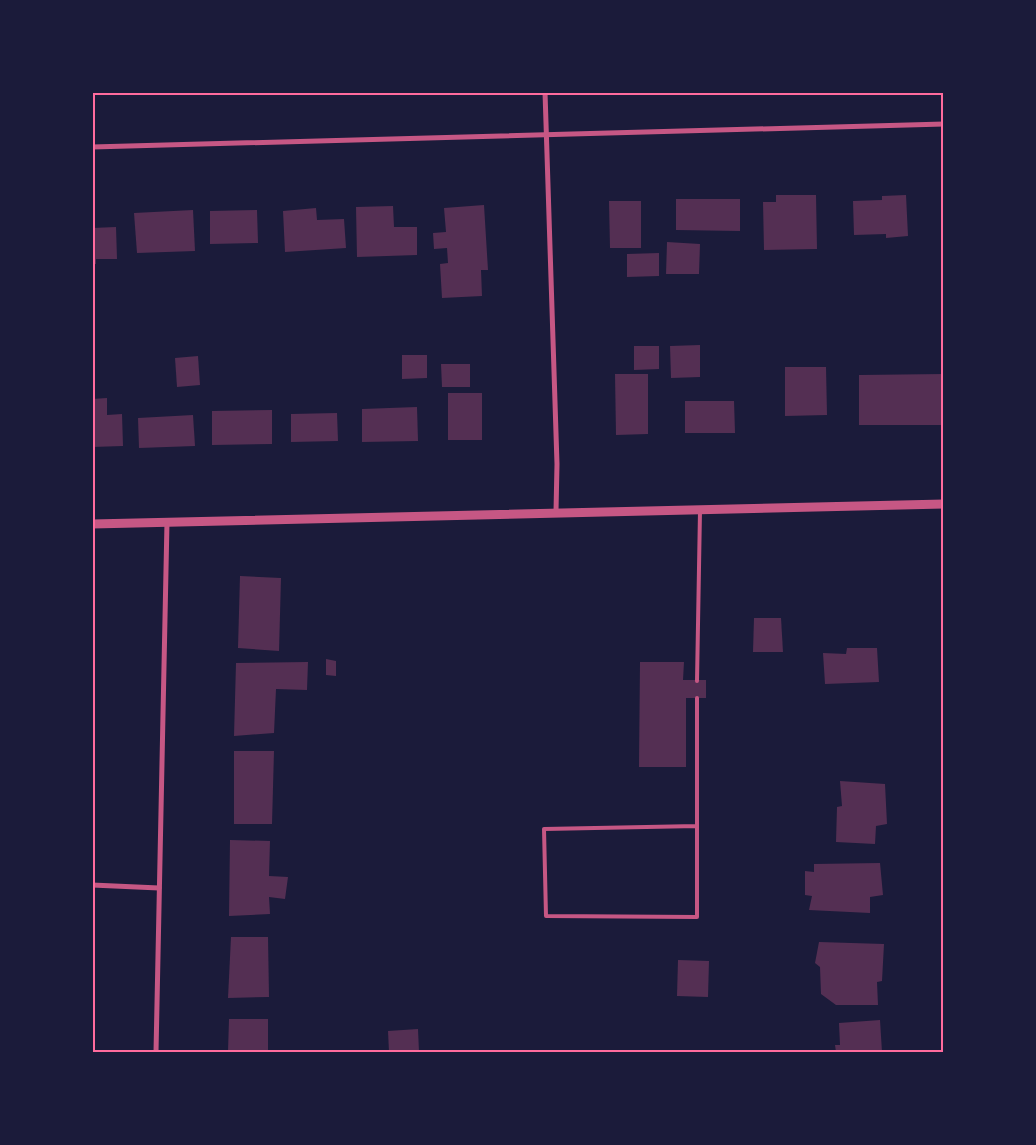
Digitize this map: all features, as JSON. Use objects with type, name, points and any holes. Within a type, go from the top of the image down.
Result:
[{"type":"street","points":[[545,92],[557,452],[556,512]]},
{"type":"street","points":[[92,147],[944,124]]},
{"type":"street","points":[[92,524],[944,504]]},
{"type":"street","points":[[156,1052],[167,522]]},
{"type":"street","points":[[92,885],[159,888]]},
{"type":"lane","points":[[697,681],[700,509]]},
{"type":"lane","points":[[697,698],[697,826],[697,917],[546,916],[544,828],[697,826]]},
{"type":"building","points":[[776,195],[816,195],[817,249],[764,250],[763,202],[776,202]]},
{"type":"building","points":[[906,195],[908,236],[886,238],[886,234],[854,235],[853,201],[882,200],[882,196]]},
{"type":"building","points":[[676,199],[740,199],[740,231],[676,230]]},
{"type":"building","points":[[609,201],[641,201],[641,248],[610,248]]},
{"type":"building","points":[[484,205],[488,270],[481,270],[482,296],[442,298],[440,264],[448,263],[447,248],[434,249],[433,233],[446,232],[444,208]]},
{"type":"building","points":[[393,206],[394,227],[417,227],[417,255],[357,257],[356,207]]},
{"type":"building","points":[[316,208],[317,220],[344,219],[346,248],[285,252],[283,211]]},
{"type":"building","points":[[193,210],[195,251],[137,253],[134,213]]},
{"type":"building","points":[[257,210],[258,243],[210,244],[210,211]]},
{"type":"building","points":[[116,227],[117,259],[96,259],[96,264],[92,264],[92,228]]},
{"type":"building","points":[[667,242],[700,244],[699,274],[666,274]]},
{"type":"building","points":[[659,253],[659,276],[627,277],[627,254]]},
{"type":"building","points":[[700,345],[700,377],[671,378],[670,346]]},
{"type":"building","points":[[634,346],[659,346],[659,369],[634,370]]},
{"type":"building","points":[[402,355],[427,355],[427,378],[402,379]]},
{"type":"building","points":[[198,356],[200,385],[177,387],[175,358]]},
{"type":"building","points":[[441,364],[470,364],[470,387],[442,387]]},
{"type":"building","points":[[785,367],[826,367],[827,415],[785,416]]},
{"type":"building","points":[[615,374],[648,374],[648,434],[616,435]]},
{"type":"building","points":[[944,374],[944,425],[859,425],[859,375]]},
{"type":"building","points":[[448,393],[482,393],[482,440],[448,440]]},
{"type":"building","points":[[107,398],[107,415],[122,414],[123,446],[92,447],[92,399]]},
{"type":"building","points":[[685,401],[734,401],[735,433],[685,433]]},
{"type":"building","points":[[417,407],[418,441],[362,442],[362,409]]},
{"type":"building","points":[[272,410],[272,444],[212,445],[212,411]]},
{"type":"building","points":[[337,413],[338,441],[291,442],[291,414]]},
{"type":"building","points":[[193,415],[195,446],[139,448],[138,418]]},
{"type":"building","points":[[240,576],[281,578],[279,651],[238,648]]},
{"type":"building","points":[[754,618],[781,618],[783,652],[753,652]]},
{"type":"building","points":[[847,648],[877,648],[879,682],[825,684],[823,653],[846,654]]},
{"type":"building","points":[[326,659],[336,661],[336,676],[326,675]]},
{"type":"building","points":[[308,662],[307,690],[276,689],[274,733],[234,736],[236,663]]},
{"type":"building","points":[[640,662],[684,662],[683,680],[706,680],[706,698],[686,698],[686,767],[639,767]]},
{"type":"building","points":[[234,751],[274,751],[272,824],[234,824]]},
{"type":"building","points":[[840,781],[885,784],[887,824],[876,826],[875,844],[836,842],[837,807],[842,806]]},
{"type":"building","points":[[230,840],[270,841],[269,876],[288,877],[285,899],[269,897],[270,914],[229,916]]},
{"type":"building","points":[[880,863],[883,895],[870,897],[870,913],[809,910],[812,896],[805,895],[805,871],[814,872],[814,864]]},
{"type":"building","points":[[231,937],[268,937],[269,997],[228,998]]},
{"type":"building","points":[[819,942],[884,944],[882,981],[877,982],[878,1005],[836,1005],[821,994],[820,967],[815,963]]},
{"type":"building","points":[[678,960],[709,961],[708,997],[677,996]]},
{"type":"building","points":[[229,1019],[268,1019],[268,1052],[228,1052]]},
{"type":"building","points":[[880,1020],[882,1052],[836,1052],[835,1045],[840,1045],[839,1023]]},
{"type":"building","points":[[418,1029],[419,1052],[389,1052],[388,1031]]}]
